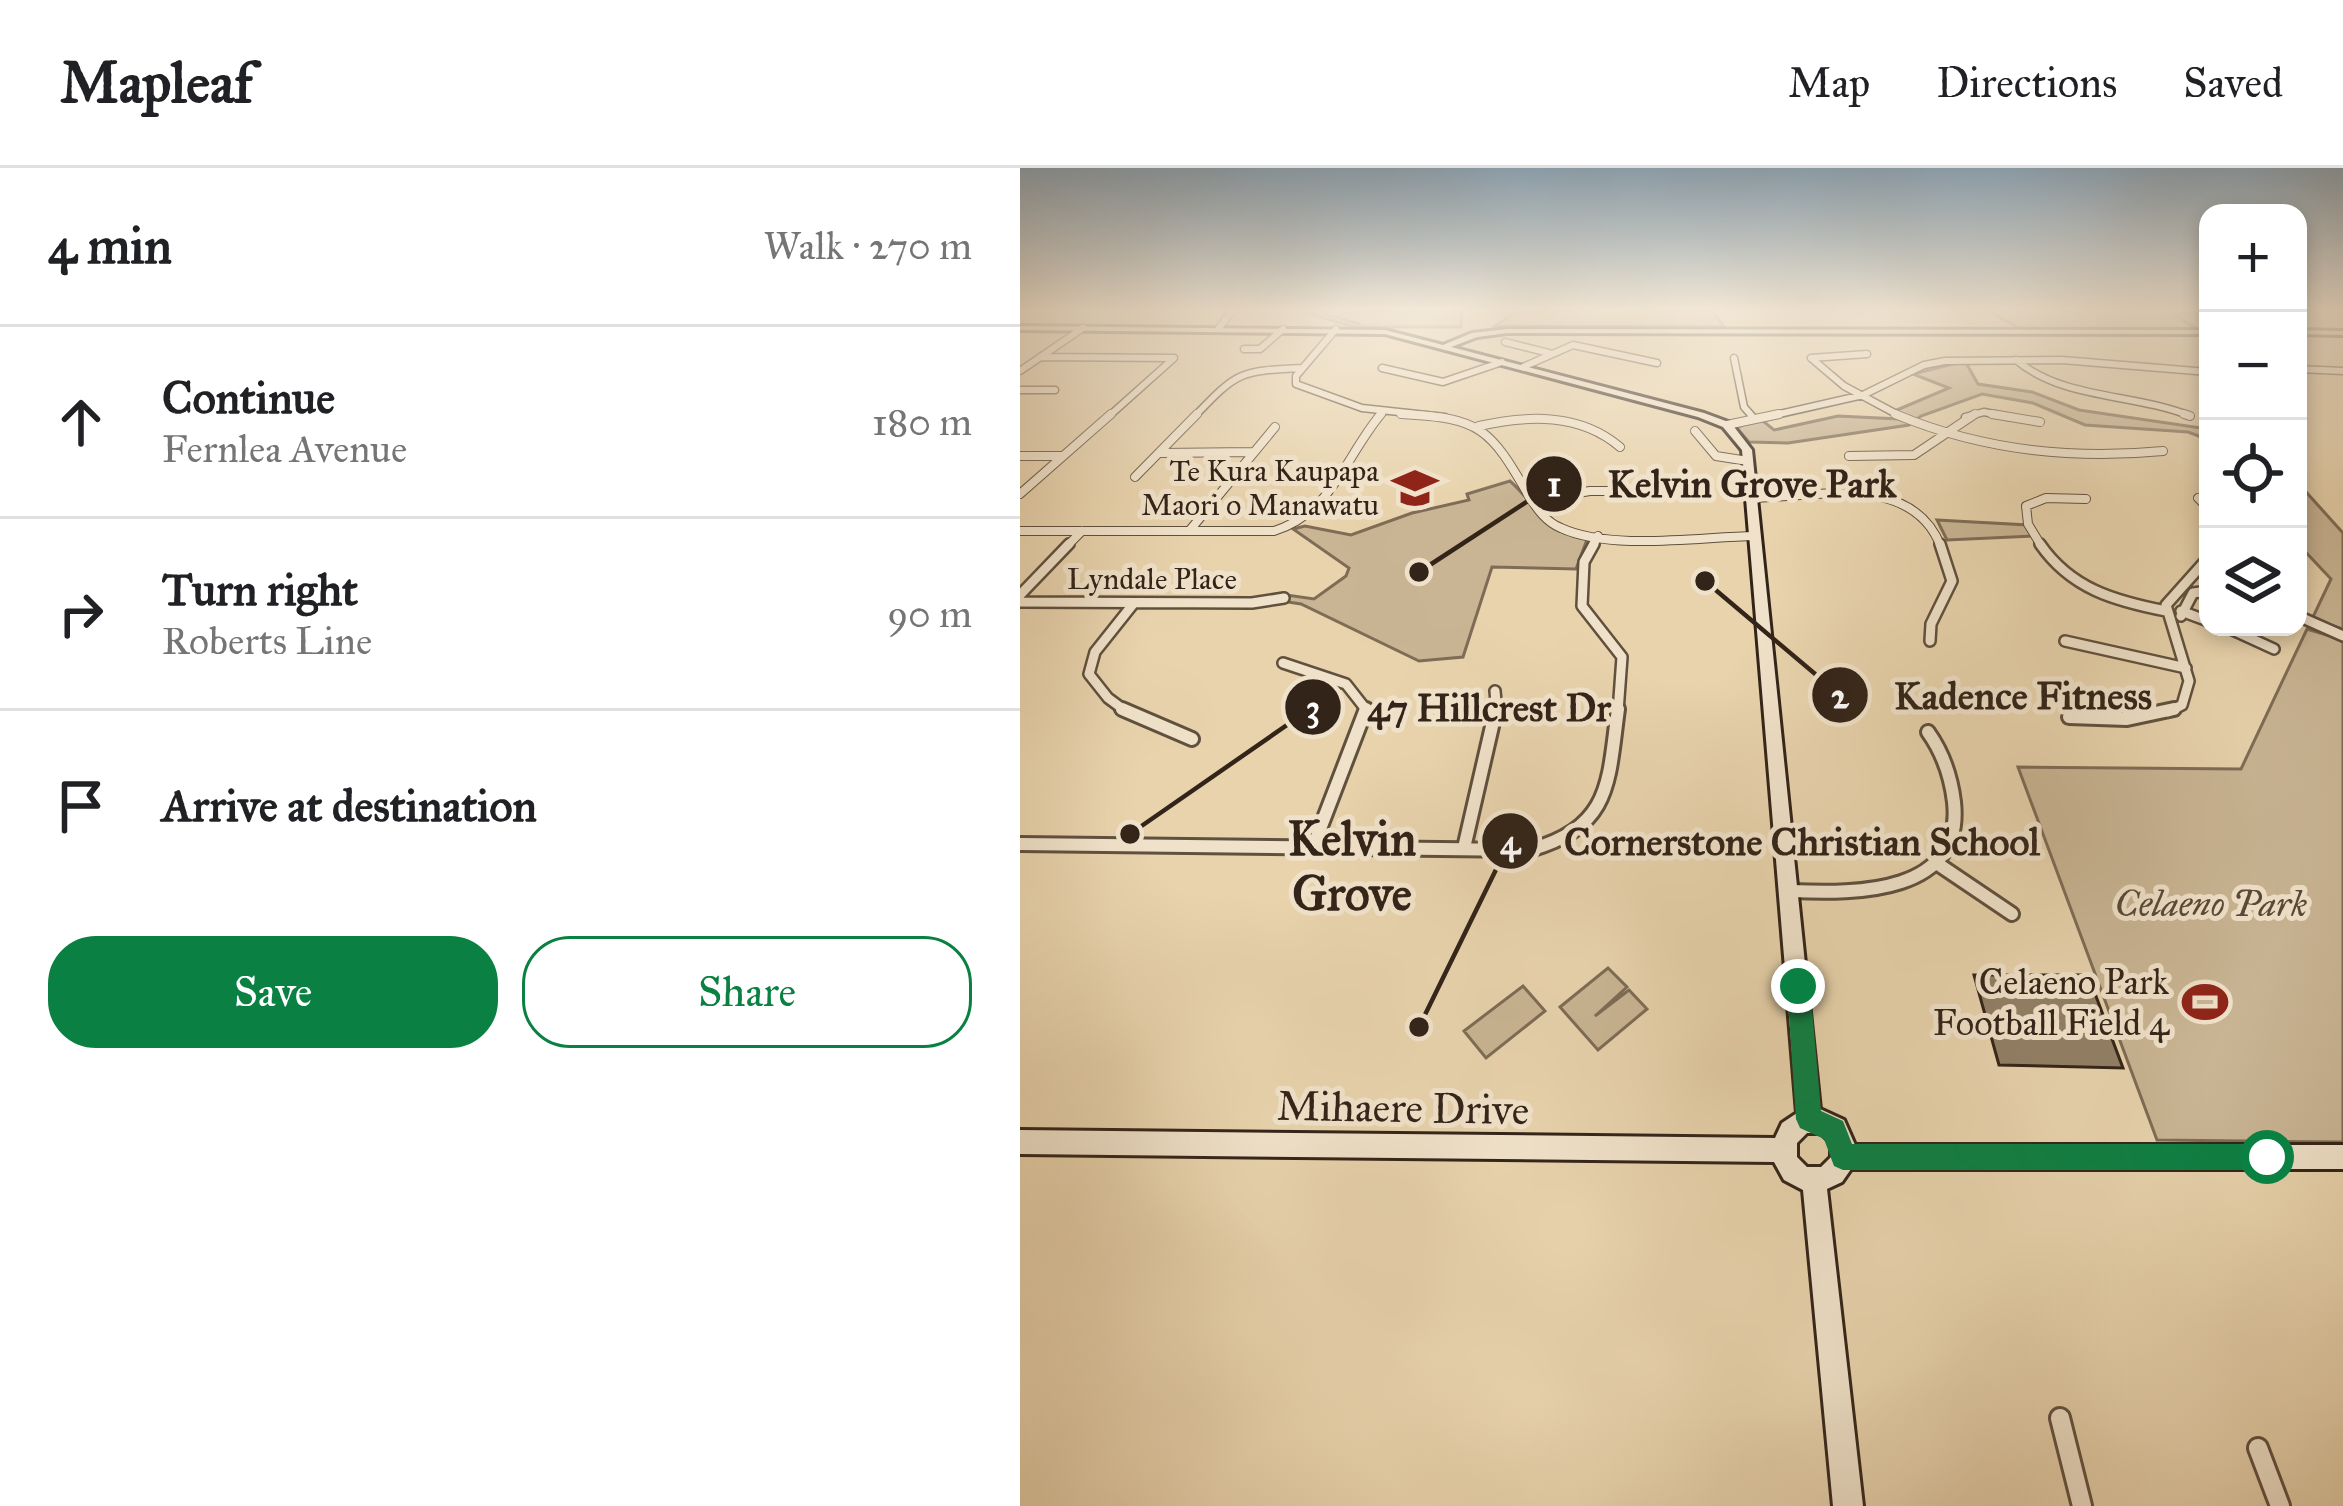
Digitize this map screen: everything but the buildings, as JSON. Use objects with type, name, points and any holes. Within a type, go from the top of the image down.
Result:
[{"type":"main road","points":[[1542,373],[1727,425],[1744,442],[1809,1119]]},
{"type":"main road","points":[[1809,1119],[1834,1130],[1843,1157],[1834,1175],[1814,1180],[1791,1167],[1784,1150],[1793,1125],[1809,1119]]},
{"type":"main road","name":"Mihaere Drive","points":[[1020,1142],[1784,1150]]},
{"type":"main road","points":[[1843,1157],[2343,1157]]},
{"type":"main road","points":[[1814,1180],[1848,1506]]},
{"type":"street","points":[[1020,494],[1156,373]]},
{"type":"street","points":[[1135,477],[1231,378],[1242,373]]},
{"type":"street","points":[[1298,373],[1294,379],[1300,387],[1382,412],[1442,415],[1479,426],[1495,440],[1550,523],[1598,536],[1754,536]]},
{"type":"street","points":[[1404,373],[1446,384],[1479,373]]},
{"type":"street","points":[[1737,373],[1744,407],[1752,416]]},
{"type":"street","points":[[1832,373],[1917,427],[2041,452],[2163,451]]},
{"type":"street","points":[[1727,425],[1863,395],[1909,373]]},
{"type":"street","points":[[2034,373],[2043,380],[2096,394],[2146,400],[2190,416]]},
{"type":"street","points":[[1020,389],[1055,390]]},
{"type":"street","points":[[1020,531],[1274,531],[1308,521],[1382,412]]},
{"type":"street","points":[[1849,456],[1904,458],[1947,434],[1959,419],[1984,412],[2040,422]]},
{"type":"street","points":[[1479,426],[1522,417],[1549,419],[1611,437],[1620,447]]},
{"type":"street","points":[[1190,530],[1275,427]]},
{"type":"street","points":[[1695,431],[1705,451],[1720,460],[1748,460]]},
{"type":"street","points":[[1160,453],[1253,452]]},
{"type":"street","points":[[1020,456],[1062,456]]},
{"type":"street","points":[[1533,500],[1589,491],[1659,491]]},
{"type":"street","points":[[1751,498],[1875,496],[1916,507],[1931,524],[1952,581],[1931,624],[1930,640]]},
{"type":"street","points":[[2086,499],[2047,497],[2032,502],[2023,512],[2056,570],[2092,591],[2166,611]]},
{"type":"street","points":[[1020,598],[1082,531]]},
{"type":"street","points":[[1020,844],[1530,850],[1581,829],[1607,796],[1622,665],[1619,649],[1582,606],[1584,562],[1598,536]]},
{"type":"street","points":[[2069,717],[2132,720],[2168,713],[2182,705],[2187,693],[2186,668],[2166,611],[2179,587],[2199,568]]},
{"type":"street","points":[[2199,592],[2193,593],[2181,614],[2199,619]]},
{"type":"street","name":"Lyndale Place","points":[[1020,598],[1134,603],[1252,603],[1284,598]]},
{"type":"street","points":[[1134,603],[1096,652],[1089,674],[1101,695],[1119,707],[1192,739]]},
{"type":"street","points":[[2307,620],[2343,636]]},
{"type":"street","points":[[2245,636],[2273,649]]},
{"type":"street","points":[[2065,640],[2186,668]]},
{"type":"street","points":[[1283,663],[1356,688],[1368,713],[1313,847]]},
{"type":"street","points":[[1464,848],[1497,717],[1495,691]]},
{"type":"street","points":[[1790,892],[1862,894],[1899,885],[1934,862],[1954,834],[1958,810],[1940,748],[1928,732]]},
{"type":"street","points":[[1934,862],[2012,914]]},
{"type":"street","points":[[2060,1418],[2082,1506]]},
{"type":"street","points":[[2258,1448],[2280,1506]]},
{"type":"green space","points":[[1972,373],[1978,384],[2032,392],[2079,410],[2199,428],[2199,436],[2085,425],[2033,403],[1982,394],[1909,425],[1788,443],[1749,442],[1737,428],[1758,417],[1774,430],[1838,416],[1900,419],[1892,412],[1949,388],[1913,374]]},
{"type":"green space","points":[[1510,481],[1550,525],[1588,537],[1576,569],[1492,567],[1463,657],[1419,661],[1301,604],[1281,601],[1287,595],[1314,599],[1346,576],[1349,568],[1293,529],[1305,526],[1351,535],[1412,513],[1469,500],[1467,494]]},
{"type":"green space","points":[[2307,493],[2343,533],[2343,629],[2312,619],[2331,579],[2307,554]]},
{"type":"green space","points":[[1937,520],[2028,525],[2034,536],[1947,540]]},
{"type":"green space","name":"Celaeno Park","points":[[2307,629],[2343,640],[2343,1142],[2157,1140],[2018,767],[2241,769]]},
{"type":"green space","points":[[1608,968],[1627,987],[1595,1016],[1629,990],[1647,1009],[1598,1050],[1560,1007]]},
{"type":"green space","points":[[1523,986],[1545,1011],[1486,1058],[1464,1031]]},
{"type":"place","name":"Te Kura Kaupapa Maori o Manawatu","points":[[1415,488]]},
{"type":"place","name":"Kelvin Grove Park","points":[[1419,572]]},
{"type":"place","name":"Kadence Fitness","points":[[1705,581]]},
{"type":"place","name":"47 Hillcrest Dr","points":[[1130,834]]},
{"type":"place","name":"Celaeno Park Football Field 4","points":[[2205,1002]]},
{"type":"place","name":"Cornerstone Christian School","points":[[1419,1027]]},
{"type":"district","name":"Kelvin Grove","points":[[1352,866]]},
{"type":"route","points":[[1798,986],[1809,1119],[1834,1130],[1843,1157],[2267,1157]]}]
